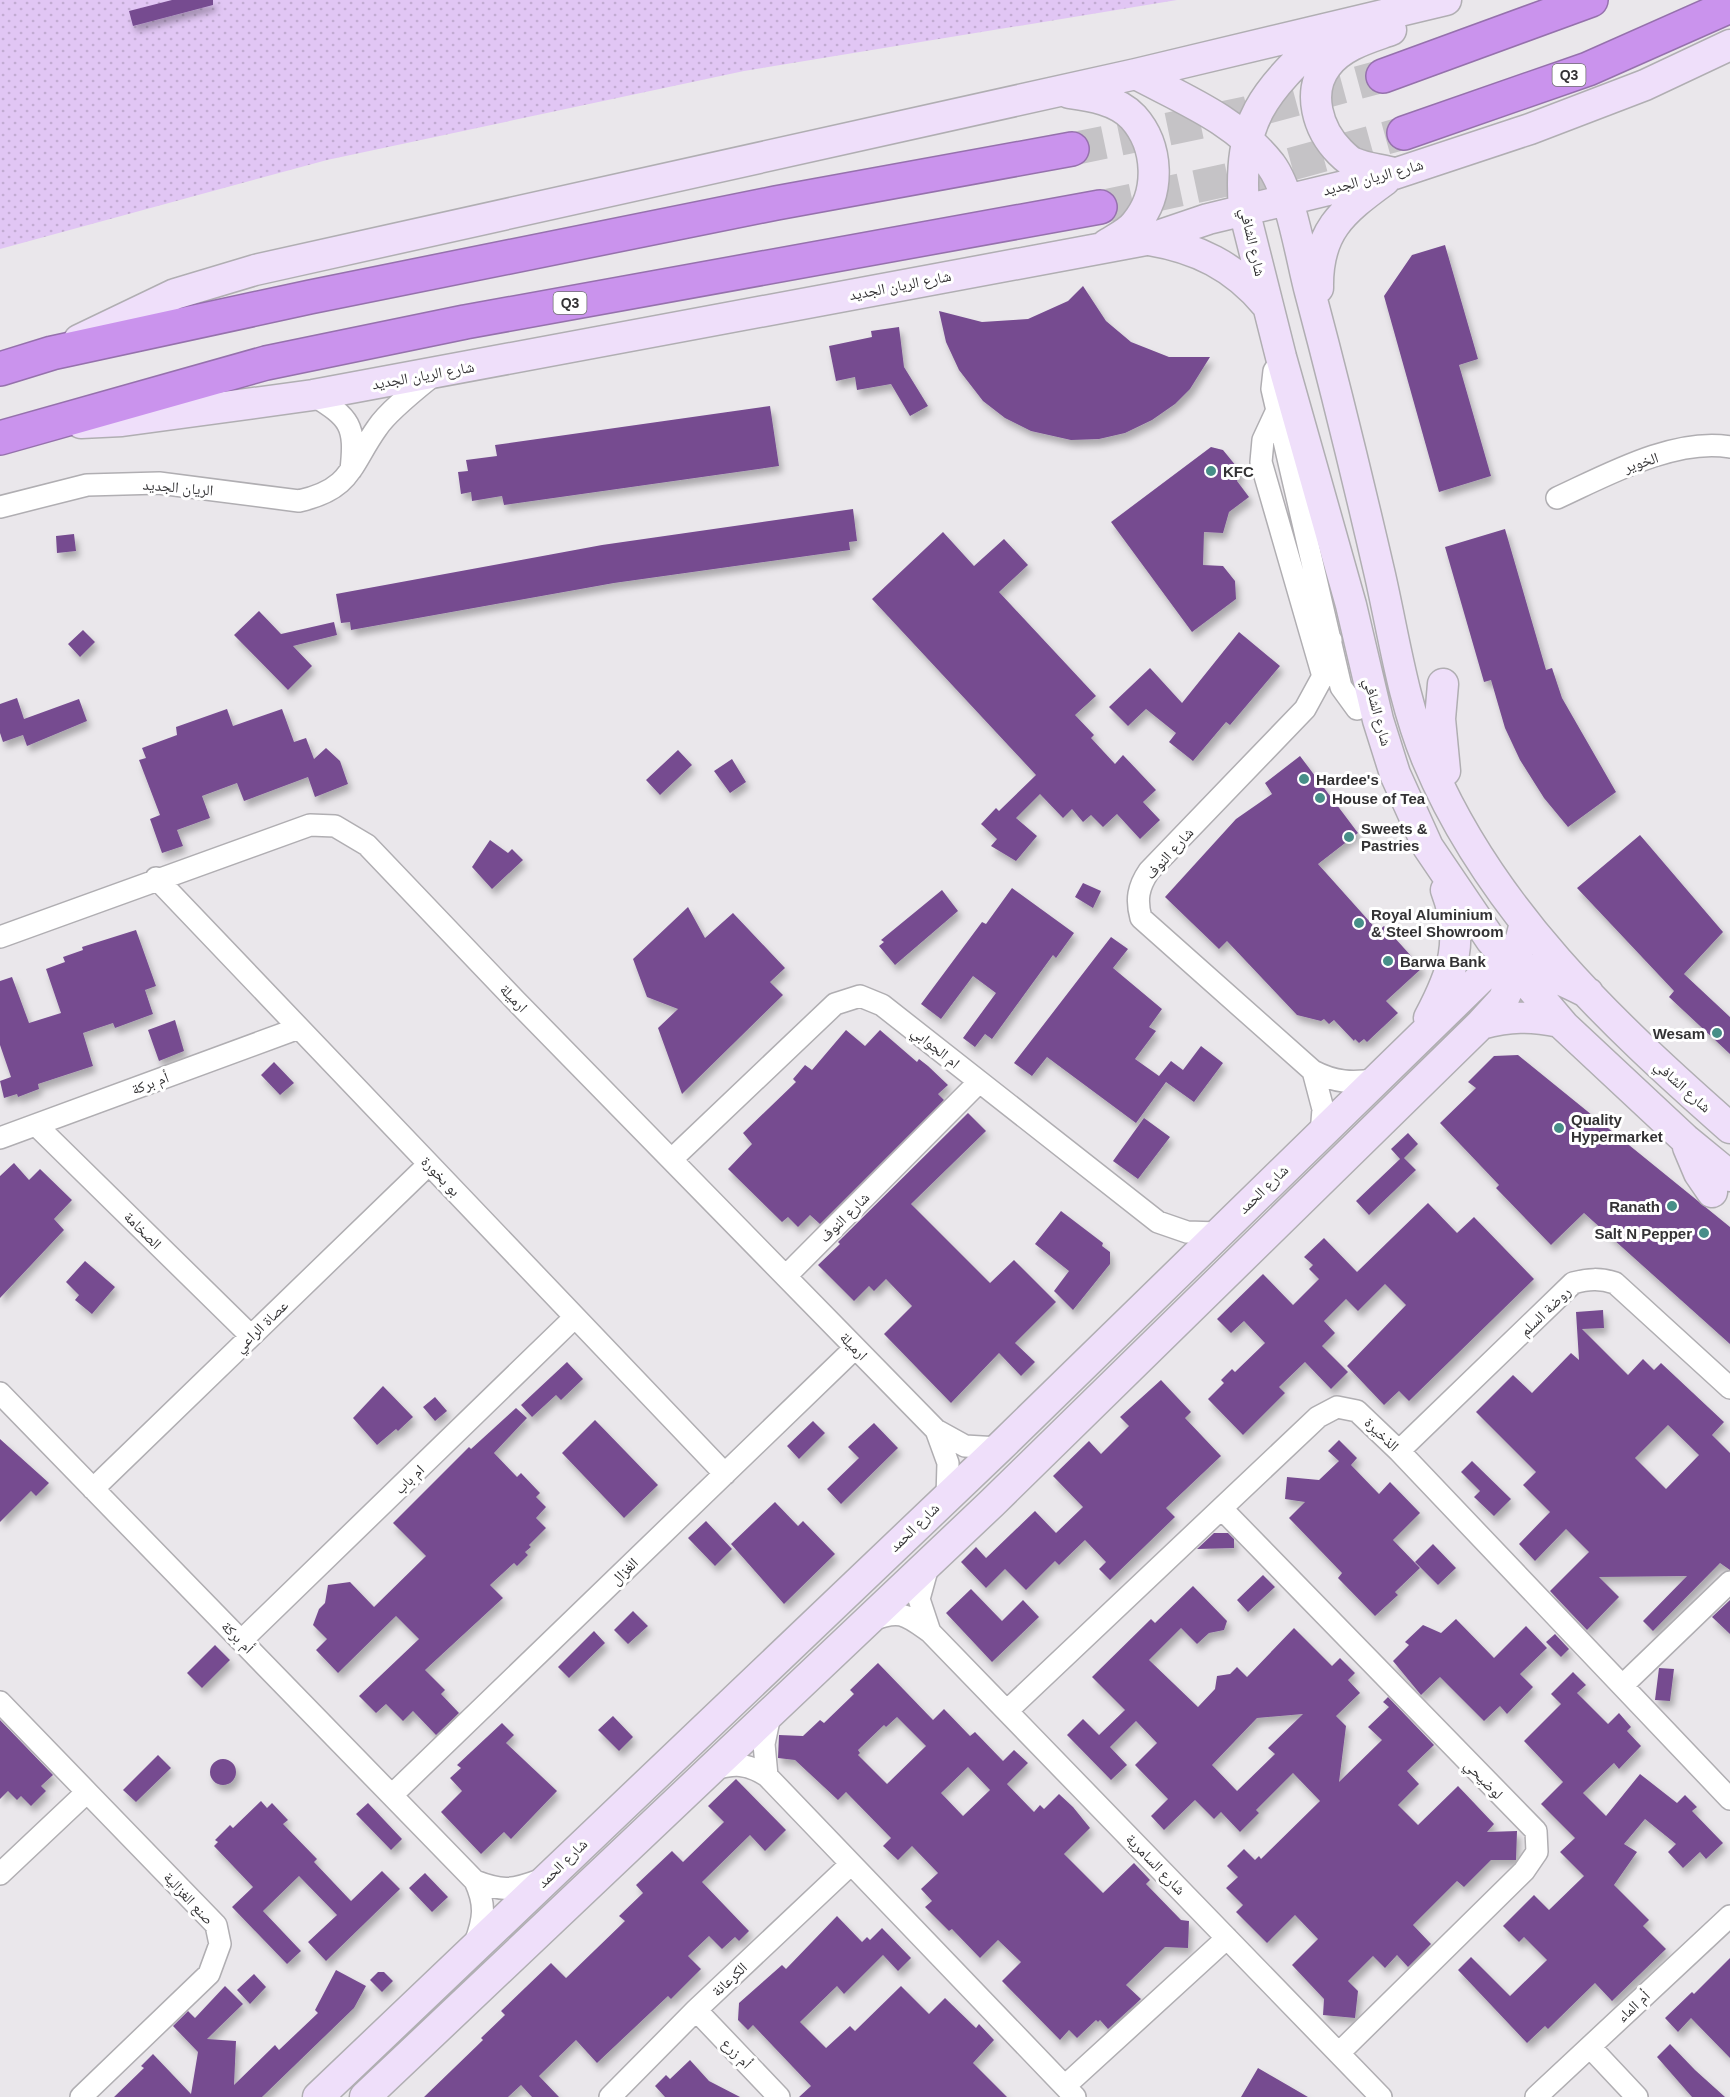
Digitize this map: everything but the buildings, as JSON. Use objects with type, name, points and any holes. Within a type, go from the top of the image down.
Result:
[{"type":"highway","points":[[1383,76],[1591,0]]},
{"type":"highway","name":"Q3","points":[[1404,133],[1588,69],[1730,6]]},
{"type":"highway","points":[[0,369],[52,353],[310,297],[776,203],[1072,149]]},
{"type":"highway","name":"شارع الريان الجديد","points":[[0,438],[266,363],[441,326],[1100,207]]},
{"type":"main road","points":[[52,353],[175,294],[255,270],[1058,92],[1447,0]]},
{"type":"main road","points":[[1394,174],[1352,163],[1330,142],[1319,121],[1316,101],[1320,80],[1327,65],[1352,45],[1430,17],[1447,0]]},
{"type":"main road","name":"شارع الشافي","points":[[1331,29],[1263,100],[1246,136],[1241,171],[1244,210],[1268,307],[1351,605],[1357,711],[1395,774],[1438,865],[1491,940],[1560,1022],[1685,1138],[1699,1173],[1721,1184]]},
{"type":"main road","name":"شارع الريان الجديد","points":[[45,424],[122,421],[313,395],[436,374],[1146,240],[1244,210],[1394,174],[1530,129],[1634,90],[1730,45]]},
{"type":"main road","name":"شارع الشافي","points":[[1136,74],[1205,110],[1246,136],[1273,168],[1286,199],[1336,385],[1406,693],[1426,756],[1448,806],[1474,853],[1525,923],[1588,993],[1650,1056],[1730,1128]]},
{"type":"main road","points":[[1058,92],[1099,96],[1132,116],[1152,150],[1154,189],[1136,224],[1104,247]]},
{"type":"main road","points":[[1318,324],[1318,261],[1329,232],[1353,205],[1394,174]]},
{"type":"main road","points":[[1146,240],[1176,244],[1216,260],[1250,285],[1268,307]]},
{"type":"main road","points":[[1443,684],[1440,739],[1448,806]]},
{"type":"main road","points":[[1418,1037],[1454,964],[1457,938],[1455,914],[1438,865]]},
{"type":"main road","points":[[365,2097],[1018,1478],[1481,1024],[1503,1000],[1514,969],[1525,923]]},
{"type":"main road","name":"شارع الحمد","points":[[318,2097],[999,1448],[1485,974],[1497,969],[1538,970],[1588,993]]},
{"type":"main road","points":[[1481,1024],[1509,1017],[1533,1017],[1560,1022]]},
{"type":"street","points":[[1282,358],[1272,380],[1277,410],[1341,687],[1357,711]]},
{"type":"street","name":"الريان الجديد","points":[[0,507],[87,484],[159,483],[299,501],[332,489],[350,474],[378,426],[436,374]]},
{"type":"street","points":[[313,395],[342,414],[348,424],[353,448],[350,474]]},
{"type":"street","points":[[1277,410],[1263,440],[1261,462],[1323,676],[1357,711]]},
{"type":"street","name":"الخوير","points":[[1557,498],[1637,460],[1714,444],[1730,447]]},
{"type":"street","name":"شارع النوف","points":[[1331,640],[1323,676],[1305,709],[1149,871],[1143,881],[1137,904],[1141,918],[1312,1071],[1344,1082],[1376,1079]]},
{"type":"street","points":[[1305,709],[1357,711]]},
{"type":"street","name":"ارميلة","points":[[0,937],[156,878],[309,825],[335,826],[367,845],[936,1430],[965,1446],[999,1448]]},
{"type":"street","name":"بو بخورة","points":[[156,878],[725,1474]]},
{"type":"street","name":"ام الجوابي","points":[[672,1159],[835,1004],[852,996],[868,997],[882,1005],[1158,1222],[1187,1232],[1218,1233]]},
{"type":"street","name":"أم بركة","points":[[0,1138],[299,1028]]},
{"type":"street","points":[[1312,1071],[1323,1109],[1321,1134]]},
{"type":"street","name":"شارع النوف","points":[[786,1276],[979,1082]]},
{"type":"street","name":"الصخامة","points":[[36,1125],[251,1336]]},
{"type":"street","name":"عصاة الراعي","points":[[93,1489],[429,1164]]},
{"type":"street","name":"روضة السلم","points":[[1400,1451],[1573,1283],[1584,1280],[1601,1278],[1615,1283],[1730,1388]]},
{"type":"street","name":"ام باب","points":[[242,1640],[575,1317]]},
{"type":"street","name":"الغزال","points":[[392,1795],[855,1348]]},
{"type":"street","name":"أم بركة","points":[[0,1394],[475,1881],[483,1896],[485,1917],[472,1949]]},
{"type":"street","name":"الذخيرة","points":[[1007,1711],[1318,1417],[1337,1407],[1357,1411],[1400,1451],[1730,1799]]},
{"type":"street","name":"ارميلة","points":[[936,1430],[948,1462],[947,1497]]},
{"type":"street","name":"لوضيحي","points":[[1222,1509],[1536,1832],[1537,1852],[1524,1872],[1339,2053]]},
{"type":"street","name":"شارع السامرية","points":[[930,1562],[919,1599],[930,1632]]},
{"type":"street","points":[[1623,1685],[1730,1582]]},
{"type":"street","name":"شارع السامرية","points":[[866,1622],[892,1613],[906,1615],[930,1632],[1381,2097]]},
{"type":"street","name":"صنع الغزالية","points":[[0,1701],[216,1925],[220,1944],[209,1974],[81,2097]]},
{"type":"street","points":[[767,1776],[764,1744],[770,1715]]},
{"type":"street","points":[[712,1770],[732,1764],[745,1765],[767,1776],[1070,2092],[1227,1938]]},
{"type":"street","points":[[0,1874],[87,1792]]},
{"type":"street","name":"الكرعانة","points":[[610,2097],[696,2010],[851,1864]]},
{"type":"street","points":[[475,1881],[493,1888],[514,1890],[547,1877]]},
{"type":"street","name":"أم الماء","points":[[1536,2097],[1730,1916]]},
{"type":"street","name":"أم زرع","points":[[696,2010],[779,2097]]},
{"type":"street","points":[[1590,2047],[1637,2097]]},
{"type":"shaded area","points":[[0,0],[1177,0],[744,71],[327,160],[0,249]]},
{"type":"tunnel","points":[[1072,149],[1246,113],[1383,76]]},
{"type":"tunnel","points":[[1100,207],[1255,174],[1404,133]]},
{"type":"place","name":"KFC","points":[[1211,471]]},
{"type":"place","name":"Hardee's","points":[[1304,779]]},
{"type":"place","name":"House of Tea","points":[[1320,798]]},
{"type":"place","name":"Sweets & Pastries","points":[[1349,837]]},
{"type":"place","name":"Royal Aluminium & Steel Showroom","points":[[1359,923]]},
{"type":"place","name":"Barwa Bank","points":[[1388,961]]},
{"type":"place","name":"Wesam","points":[[1717,1033]]},
{"type":"place","name":"Quality Hypermarket","points":[[1559,1128]]},
{"type":"place","name":"Ranath","points":[[1672,1206]]},
{"type":"place","name":"Salt N Pepper","points":[[1704,1233]]}]
